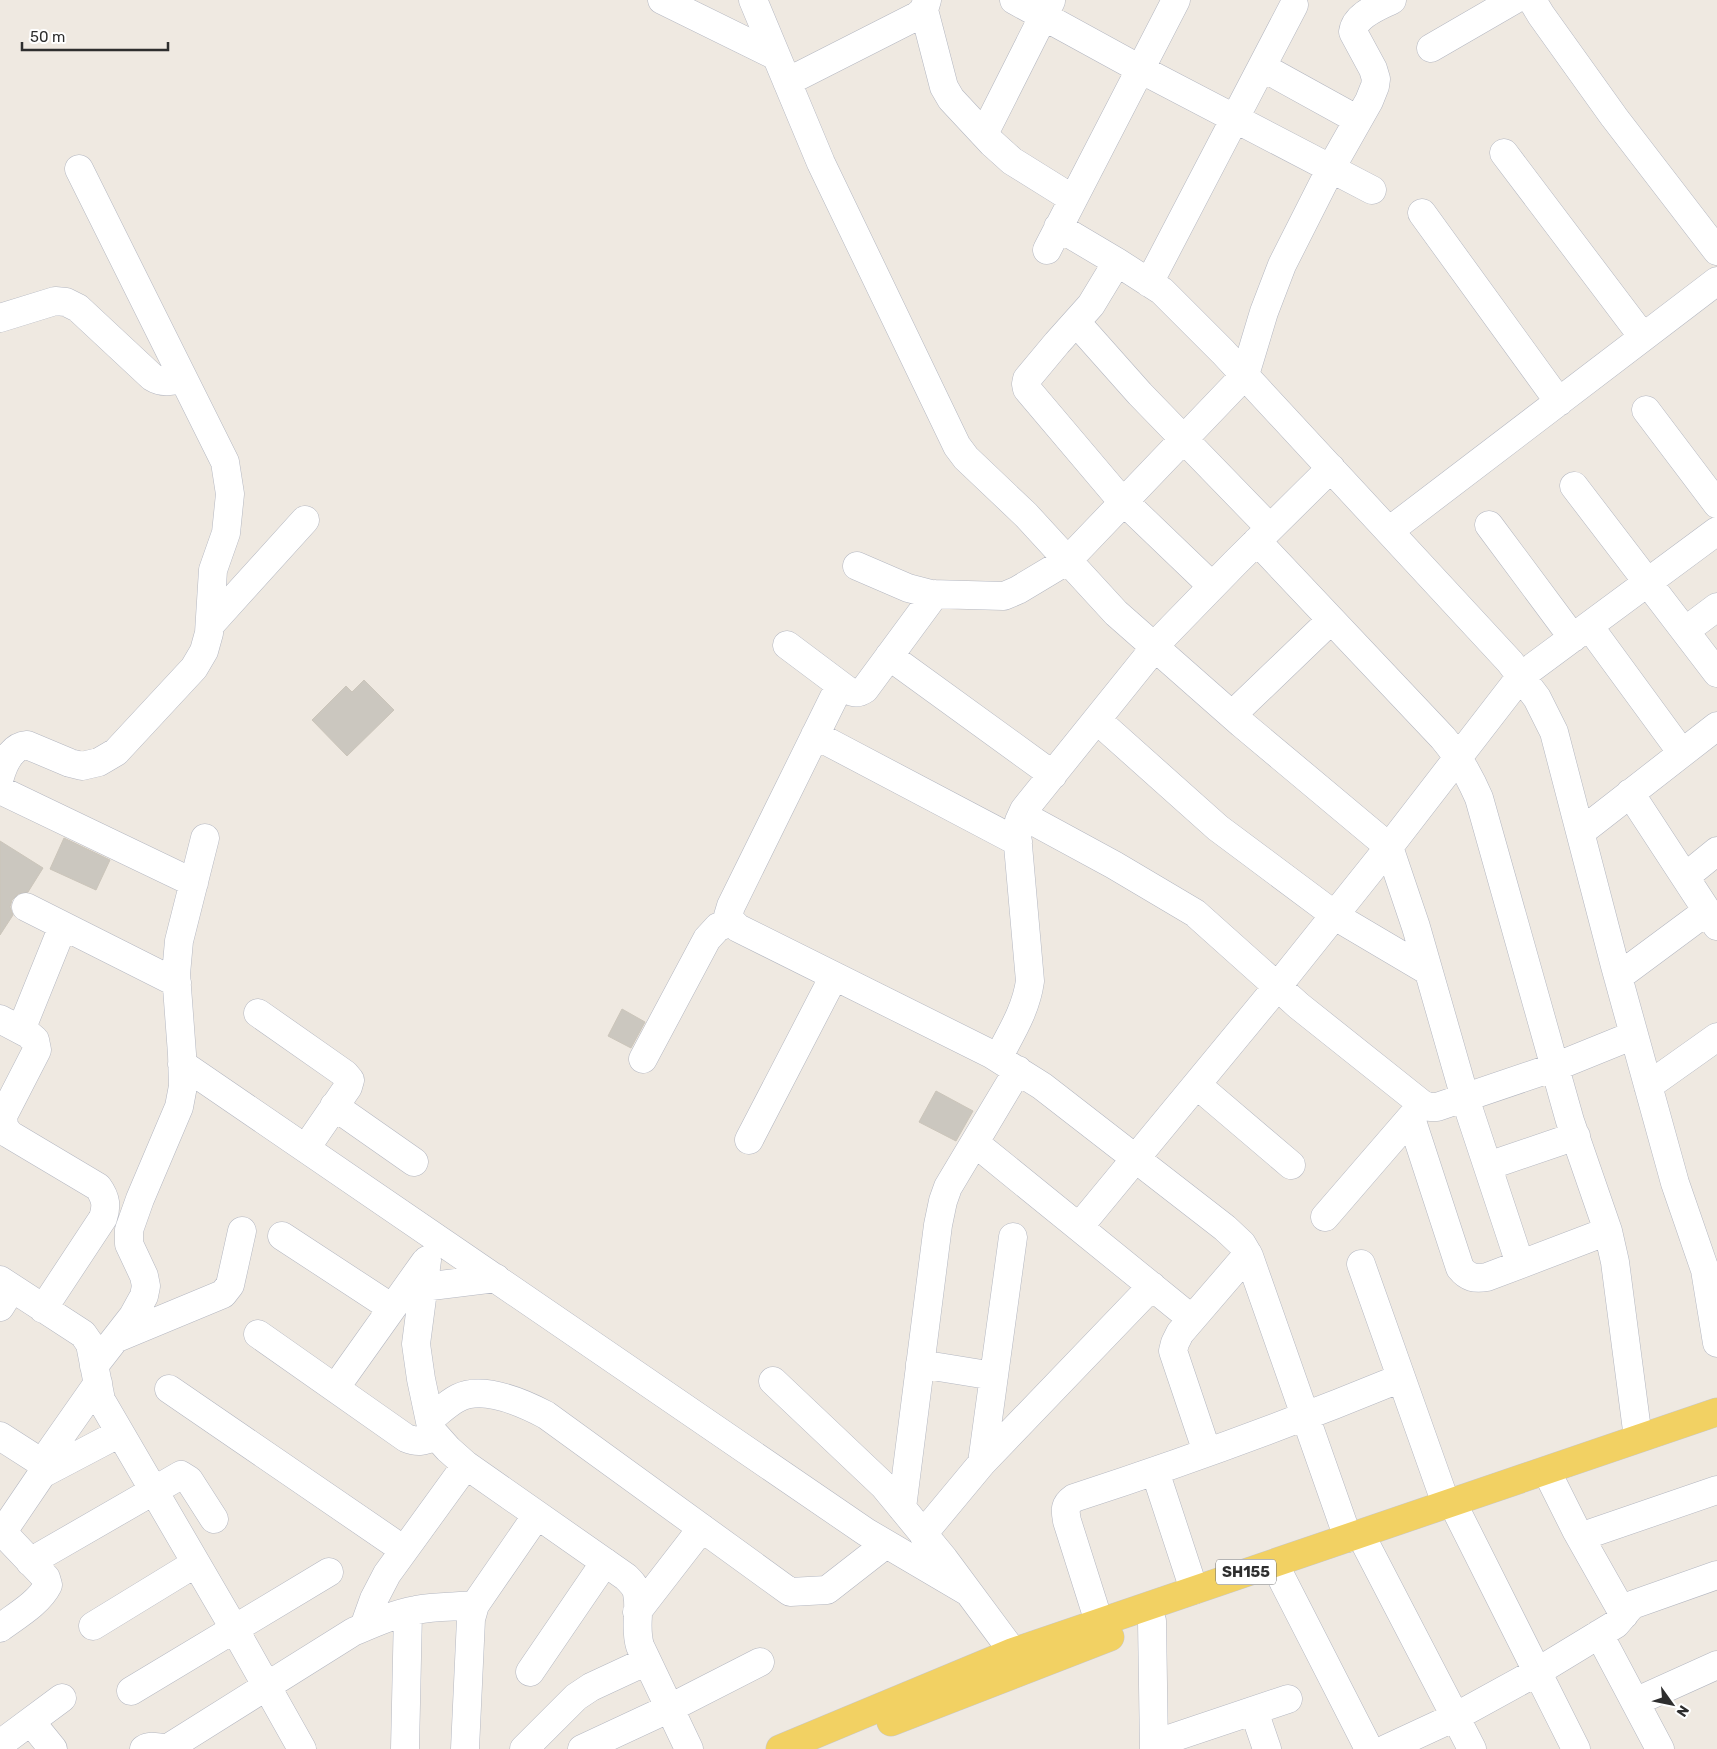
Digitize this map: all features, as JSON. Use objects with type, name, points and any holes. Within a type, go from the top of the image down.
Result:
[{"type":"main road","name":"SH155","points":[[1452,1508],[1551,1480],[1681,1430],[1717,1412]]},
{"type":"main road","name":"SH155","points":[[780,1749],[1013,1652],[1194,1590],[1357,1541],[1452,1508],[1638,1438],[1717,1422]]},
{"type":"main road","name":"SH155","points":[[823,1749],[1279,1573],[1357,1541]]},
{"type":"street","points":[[662,0],[776,56]]},
{"type":"street","points":[[753,0],[821,163],[957,446],[966,458],[1026,516],[1116,613],[1232,715],[1389,847],[1404,890],[1465,1098],[1520,1264]]},
{"type":"street","points":[[1014,0],[1048,8],[1140,69],[1372,190]]},
{"type":"street","points":[[1176,0],[1052,239],[1117,262],[1162,291],[1244,375],[1510,662],[1537,698],[1554,732],[1618,977],[1675,1183],[1705,1270],[1717,1344]]},
{"type":"street","points":[[856,566],[908,588],[935,594],[1004,596],[1018,590],[1068,560],[1184,439],[1244,375],[1282,264],[1331,168],[1369,101],[1376,79],[1373,69],[1353,32],[1354,26],[1365,15],[1392,0]]},
{"type":"street","points":[[1431,48],[1514,0]]},
{"type":"street","points":[[1532,0],[1614,117],[1717,251]]},
{"type":"street","points":[[787,82],[917,16],[926,5]]},
{"type":"street","points":[[926,5],[944,87],[951,99],[1012,161],[1073,199]]},
{"type":"street","points":[[1149,283],[1294,5]]},
{"type":"street","points":[[984,134],[1048,8]]},
{"type":"street","points":[[1262,67],[1358,120]]},
{"type":"street","points":[[1504,153],[1643,337]]},
{"type":"street","points":[[3,763],[20,745],[27,745],[82,766],[98,762],[116,752],[194,668],[204,651],[210,625],[214,570],[226,533],[230,494],[225,462],[79,169]]},
{"type":"street","points":[[1422,213],[1559,402]]},
{"type":"street","points":[[1117,262],[1091,305],[1028,379],[1027,388],[1124,501],[1212,586]]},
{"type":"street","points":[[1389,531],[1717,281]]},
{"type":"street","points":[[0,318],[55,302],[66,302],[78,308],[152,377],[159,381],[167,382],[183,378]]},
{"type":"street","points":[[1076,322],[1140,394],[1184,439],[1264,534],[1332,620],[1458,756],[1470,775],[1479,798],[1555,1067],[1608,1231],[1615,1262],[1638,1438]]},
{"type":"street","points":[[1646,410],[1717,504]]},
{"type":"street","points":[[902,1508],[938,1225],[943,1201],[948,1187],[975,1143],[1008,1064],[1028,997],[1030,981],[1018,842],[1019,821],[1053,775],[1155,647],[1212,586],[1331,468]]},
{"type":"street","points":[[1574,486],[1717,674]]},
{"type":"street","points":[[210,625],[305,520]]},
{"type":"street","points":[[1489,525],[1682,753]]},
{"type":"street","points":[[1080,1227],[1389,847],[1521,676],[1717,530]]},
{"type":"street","points":[[787,646],[840,685],[855,693],[860,692],[935,594]]},
{"type":"street","points":[[1685,632],[1717,607]]},
{"type":"street","points":[[1232,715],[1332,620]]},
{"type":"street","points":[[889,656],[1053,775]]},
{"type":"street","points":[[840,685],[731,906],[728,916],[738,928],[1008,1064],[1042,1086],[1225,1228],[1242,1244],[1248,1254],[1306,1417],[1357,1541],[1472,1749]]},
{"type":"street","points":[[1097,720],[1218,828],[1334,914],[1428,971]]},
{"type":"street","points":[[1581,832],[1717,726]]},
{"type":"street","points":[[815,735],[1018,842]]},
{"type":"street","points":[[0,790],[194,883]]},
{"type":"street","points":[[1618,977],[1712,919],[1630,794]]},
{"type":"street","points":[[1022,815],[1114,864],[1194,913],[1416,1111],[1460,1268],[1470,1277],[1487,1276],[1608,1231]]},
{"type":"street","points":[[0,1628],[28,1607],[48,1585],[46,1578],[5,1532],[6,1527],[42,1469],[115,1338],[133,1316],[144,1296],[146,1286],[144,1276],[132,1251],[129,1230],[179,1107],[183,1086],[176,983],[179,941],[205,838]]},
{"type":"street","points":[[1685,877],[1717,852]]},
{"type":"street","points":[[26,907],[176,983]]},
{"type":"street","points":[[643,1059],[707,939],[718,927],[732,922]]},
{"type":"street","points":[[43,1308],[103,1218],[106,1207],[104,1195],[98,1187],[9,1134],[4,1126],[3,1116],[36,1050],[35,1040],[11,1025],[63,926]]},
{"type":"street","points":[[749,1140],[834,976]]},
{"type":"street","points":[[258,1013],[345,1074],[350,1080],[348,1087],[306,1148]]},
{"type":"street","points":[[1325,1217],[1416,1111],[1437,1107],[1555,1067],[1634,1035]]},
{"type":"street","points":[[1648,1086],[1717,1037]]},
{"type":"street","points":[[182,1064],[306,1148],[434,1250],[496,1278],[866,1532],[968,1592]]},
{"type":"street","points":[[1197,1085],[1291,1165]]},
{"type":"street","points":[[334,1106],[414,1162]]},
{"type":"street","points":[[1488,1166],[1576,1136]]},
{"type":"street","points":[[975,1143],[1192,1319]]},
{"type":"street","points":[[103,1218],[129,1239]]},
{"type":"street","points":[[115,1338],[223,1294],[230,1285],[242,1231]]},
{"type":"street","points":[[282,1236],[387,1316],[416,1344]]},
{"type":"street","points":[[982,1463],[1013,1237]]},
{"type":"street","points":[[434,1250],[423,1288],[416,1344],[433,1427],[448,1449],[466,1465],[626,1577],[634,1586],[638,1593],[637,1634],[647,1661],[689,1749]]},
{"type":"street","points":[[336,1387],[434,1250]]},
{"type":"street","points":[[1207,1452],[1173,1351],[1180,1333],[1248,1254]]},
{"type":"street","points":[[1361,1264],[1401,1378],[1452,1508],[1576,1749]]},
{"type":"street","points":[[423,1288],[496,1278]]},
{"type":"street","points":[[923,1534],[982,1463],[1152,1286]]},
{"type":"street","points":[[4,1292],[43,1308],[83,1334],[90,1344],[101,1400],[302,1749]]},
{"type":"street","points":[[258,1334],[406,1438],[412,1440],[425,1441],[433,1427],[456,1398],[466,1395],[487,1395],[509,1398],[526,1404],[546,1415],[790,1592],[827,1590],[886,1544]]},
{"type":"street","points":[[920,1364],[994,1376]]},
{"type":"street","points":[[1099,1622],[1064,1508],[1068,1502],[1074,1498],[1306,1417],[1401,1378]]},
{"type":"street","points":[[773,1381],[884,1486],[1013,1652]]},
{"type":"street","points":[[169,1389],[404,1550]]},
{"type":"street","points":[[42,1469],[120,1433]]},
{"type":"street","points":[[0,1436],[42,1469]]},
{"type":"street","points":[[364,1628],[377,1591],[404,1550],[466,1465]]},
{"type":"street","points":[[1155,1471],[1194,1590]]},
{"type":"street","points":[[30,1562],[181,1475],[185,1476],[214,1519]]},
{"type":"street","points":[[1551,1480],[1580,1537],[1624,1615]]},
{"type":"street","points":[[1580,1537],[1717,1490]]},
{"type":"street","points":[[465,1749],[471,1619],[475,1605],[538,1515]]},
{"type":"street","points":[[637,1612],[702,1528]]},
{"type":"street","points":[[530,1672],[605,1562]]},
{"type":"street","points":[[93,1626],[196,1563]]},
{"type":"street","points":[[131,1691],[329,1572]]},
{"type":"street","points":[[1279,1573],[1369,1749]]},
{"type":"street","points":[[1386,1749],[1455,1717],[1536,1672],[1616,1624],[1632,1605],[1717,1575]]},
{"type":"street","points":[[144,1749],[150,1746],[168,1748],[353,1632],[389,1617],[417,1609],[475,1605]]},
{"type":"street","points":[[405,1749],[408,1612]]},
{"type":"street","points":[[1152,1621],[1154,1746],[1288,1699]]},
{"type":"street","points":[[1599,1634],[1660,1749]]},
{"type":"street","points":[[524,1749],[576,1697],[647,1661]]},
{"type":"street","points":[[582,1749],[670,1708],[760,1662]]},
{"type":"street","points":[[1635,1702],[1717,1665]]},
{"type":"street","points":[[0,1744],[62,1698]]},
{"type":"street","points":[[1254,1710],[1266,1749]]},
{"type":"street","points":[[30,1722],[53,1749]]},
{"type":"building","points":[[364,680],[394,710],[347,756],[312,720],[346,686],[352,692]]},
{"type":"building","points":[[64,838],[110,860],[96,890],[50,869]]},
{"type":"building","points":[[0,841],[43,868],[28,892],[18,894],[12,900],[10,907],[13,915],[0,935]]},
{"type":"building","points":[[622,1009],[645,1022],[631,1048],[608,1036]]},
{"type":"building","points":[[936,1091],[973,1111],[956,1141],[919,1122]]}]
